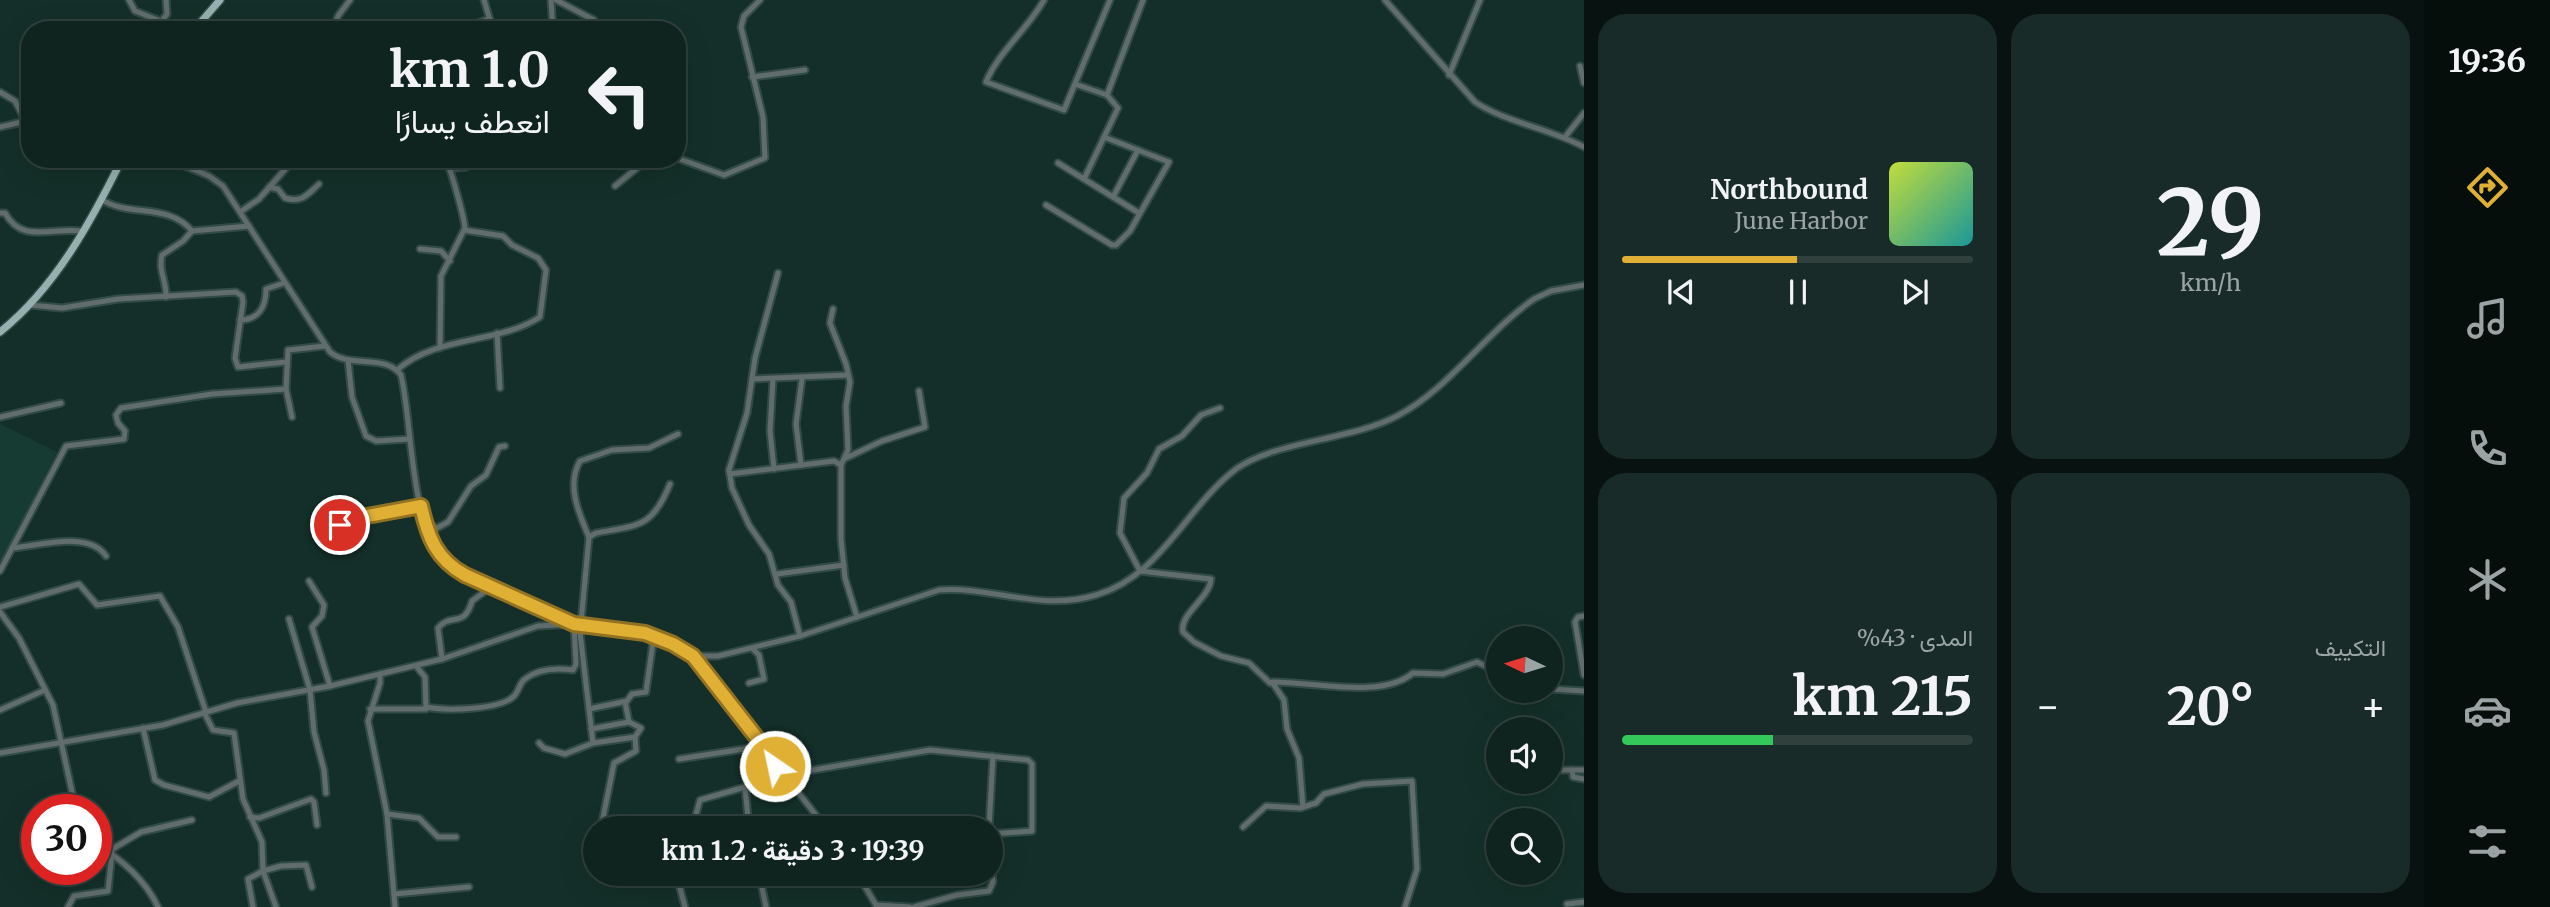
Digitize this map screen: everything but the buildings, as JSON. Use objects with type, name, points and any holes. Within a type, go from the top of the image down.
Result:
[{"type":"main road","points":[[202,21],[220,0]]},
{"type":"main road","points":[[0,332],[30,305],[61,268],[117,168]]},
{"type":"street","points":[[129,0],[135,12],[158,21]]},
{"type":"street","points":[[162,21],[167,16],[166,0]]},
{"type":"street","points":[[336,21],[350,0]]},
{"type":"street","points":[[484,0],[489,19],[484,21]]},
{"type":"street","points":[[553,21],[553,0],[594,20]]},
{"type":"street","points":[[686,161],[724,175],[765,158],[764,127],[741,21],[760,0]]},
{"type":"street","points":[[1044,0],[1022,34],[1002,53],[986,82],[1064,110],[1110,0]]},
{"type":"street","points":[[1107,95],[1143,0]]},
{"type":"street","points":[[1385,0],[1475,102],[1492,112],[1566,137],[1584,147]]},
{"type":"street","points":[[1449,75],[1480,0]]},
{"type":"street","points":[[1580,66],[1584,83]]},
{"type":"street","points":[[752,77],[805,70]]},
{"type":"street","points":[[1075,84],[1107,95],[1118,108],[1084,179]]},
{"type":"street","points":[[0,92],[15,101],[21,109]]},
{"type":"street","points":[[1566,137],[1584,113]]},
{"type":"street","points":[[0,127],[21,122]]},
{"type":"street","points":[[1046,205],[1114,246],[1130,231],[1170,165],[1169,162],[1104,137]]},
{"type":"street","points":[[1113,197],[1138,150]]},
{"type":"street","points":[[1058,163],[1139,213]]},
{"type":"street","points":[[190,168],[217,180],[325,346],[335,356],[383,363],[397,370],[404,387],[409,439],[431,544],[448,564],[491,587],[577,625]]},
{"type":"street","points":[[240,212],[259,199],[286,168]]},
{"type":"street","points":[[440,348],[441,276],[465,223],[452,185],[452,168]]},
{"type":"street","points":[[615,186],[638,168]]},
{"type":"street","points":[[269,187],[278,189],[285,198],[302,200],[319,184]]},
{"type":"street","points":[[100,200],[120,207],[160,212],[184,222],[192,230]]},
{"type":"street","points":[[0,213],[5,213],[13,226],[20,230],[81,231]]},
{"type":"street","points":[[166,297],[167,289],[160,273],[162,255],[183,241],[192,230],[249,226]]},
{"type":"street","points":[[397,370],[404,363],[440,348],[540,318],[546,270],[538,258],[512,245],[503,236],[464,230]]},
{"type":"street","points":[[420,249],[441,251],[450,261]]},
{"type":"street","points":[[778,273],[760,333],[747,413],[730,474],[748,525],[769,554],[781,589],[791,602],[800,636]]},
{"type":"street","points":[[240,320],[258,314],[265,305],[265,289],[284,283]]},
{"type":"street","points":[[693,656],[705,657],[753,649],[944,590],[1036,602],[1072,600],[1100,594],[1140,571],[1163,549],[1202,500],[1239,467],[1400,415],[1436,387],[1534,299],[1551,291],[1584,285]]},
{"type":"street","points":[[30,305],[62,309],[118,299],[236,292],[242,296],[235,358],[238,367],[286,362]]},
{"type":"street","points":[[833,309],[830,323],[848,375],[846,458],[841,466],[844,565],[857,617]]},
{"type":"street","points":[[497,332],[500,388]]},
{"type":"street","points":[[292,417],[286,389],[286,362],[290,349],[325,346]]},
{"type":"street","points":[[348,360],[352,397],[366,436],[376,441],[409,439]]},
{"type":"street","points":[[752,379],[848,375]]},
{"type":"street","points":[[773,379],[770,431],[774,469]]},
{"type":"street","points":[[801,465],[796,424],[802,379]]},
{"type":"street","points":[[0,571],[66,446],[124,439],[125,431],[118,424],[116,415],[121,408],[212,394],[286,389]]},
{"type":"street","points":[[846,458],[883,441],[925,427],[919,391]]},
{"type":"street","points":[[0,417],[61,403]]},
{"type":"street","points":[[1140,571],[1120,533],[1124,498],[1147,473],[1159,449],[1182,436],[1201,415],[1220,408]]},
{"type":"street","points":[[427,707],[456,710],[506,700],[516,694],[527,677],[549,669],[573,670],[576,664],[577,625],[589,537],[575,494],[575,473],[580,461],[612,450],[649,448],[678,434]]},
{"type":"street","points":[[425,522],[437,528],[448,522],[471,486],[486,475],[499,447],[505,446]]},
{"type":"street","points":[[730,474],[834,461],[841,466]]},
{"type":"street","points":[[589,537],[646,522],[655,516],[670,484]]},
{"type":"street","points":[[324,527],[421,506]]},
{"type":"street","points":[[12,548],[82,541],[98,548],[106,556]]},
{"type":"street","points":[[777,574],[844,565]]},
{"type":"street","points":[[1140,571],[1210,578],[1209,588],[1182,626],[1183,632],[1210,651],[1250,663],[1284,700],[1287,729],[1299,758],[1303,807]]},
{"type":"street","points":[[309,581],[324,605],[322,616],[312,626],[330,686]]},
{"type":"street","points":[[0,607],[79,584],[91,600],[99,605],[158,594],[178,627],[213,730],[234,733],[239,781],[250,817],[263,846],[262,871],[276,907]]},
{"type":"street","points":[[442,659],[438,628],[442,623],[463,619],[469,611],[471,601],[491,587]]},
{"type":"street","points":[[0,612],[19,638],[53,705],[72,794]]},
{"type":"street","points":[[1584,616],[1578,617],[1575,622],[1584,675]]},
{"type":"street","points":[[289,619],[310,690],[313,732],[324,770],[326,793]]},
{"type":"street","points":[[577,625],[593,743]]},
{"type":"street","points":[[0,753],[143,728],[261,697],[310,690],[416,666],[528,628],[577,625],[654,635],[693,656],[763,746],[775,766],[817,816]]},
{"type":"street","points":[[589,709],[625,702],[634,693],[646,692],[654,635]]},
{"type":"street","points":[[749,683],[764,679],[759,655],[753,649]]},
{"type":"street","points":[[701,666],[705,657]]},
{"type":"street","points":[[1270,683],[1324,687],[1390,685],[1402,683],[1413,673],[1443,674],[1477,662],[1486,666]]},
{"type":"street","points":[[370,709],[424,711],[427,707],[425,677],[416,666]]},
{"type":"street","points":[[380,674],[380,683],[368,721],[387,814],[395,907]]},
{"type":"street","points":[[0,710],[45,690]]},
{"type":"street","points":[[1563,690],[1584,691]]},
{"type":"street","points":[[625,702],[629,722]]},
{"type":"street","points":[[539,743],[544,748],[565,754],[593,743],[635,737],[641,733],[641,728],[629,722],[591,729]]},
{"type":"street","points":[[143,728],[152,774],[160,784],[209,797],[239,781]]},
{"type":"street","points":[[603,816],[614,763],[637,750],[635,737]]},
{"type":"street","points":[[679,759],[763,746]]},
{"type":"street","points":[[782,772],[807,771],[930,750],[1025,759],[1032,764],[1033,829],[1030,832],[1003,833]]},
{"type":"street","points":[[990,816],[993,756]]},
{"type":"street","points":[[696,816],[700,800],[745,787],[753,779],[769,774],[775,766]]},
{"type":"street","points":[[1563,770],[1584,769]]},
{"type":"street","points":[[1572,770],[1573,777],[1584,779]]},
{"type":"street","points":[[1243,827],[1262,807],[1303,807],[1316,803],[1324,794],[1363,784],[1412,781],[1418,869],[1405,907]]},
{"type":"street","points":[[745,787],[748,816]]},
{"type":"street","points":[[250,817],[259,818],[311,799],[314,802],[317,825]]},
{"type":"street","points":[[387,814],[419,818],[438,837],[456,837]]},
{"type":"street","points":[[112,851],[141,832],[192,820]]},
{"type":"street","points":[[112,854],[151,894],[158,907]]},
{"type":"street","points":[[253,907],[248,879],[262,871],[306,865],[312,887]]},
{"type":"street","points":[[68,907],[74,896],[108,891],[108,885]]},
{"type":"street","points":[[679,886],[685,907]]},
{"type":"street","points":[[762,886],[766,907]]},
{"type":"street","points":[[865,886],[876,905],[912,907],[957,895],[989,891],[991,886]]},
{"type":"street","points":[[394,894],[469,887]]},
{"type":"street","points":[[1567,904],[1584,902]]},
{"type":"shaded area","points":[[0,424],[57,452],[0,564]]},
{"type":"route","points":[[340,525],[351,519],[421,506],[431,544],[457,571],[574,624],[645,633],[673,644],[693,656],[771,756],[775,766]]}]
